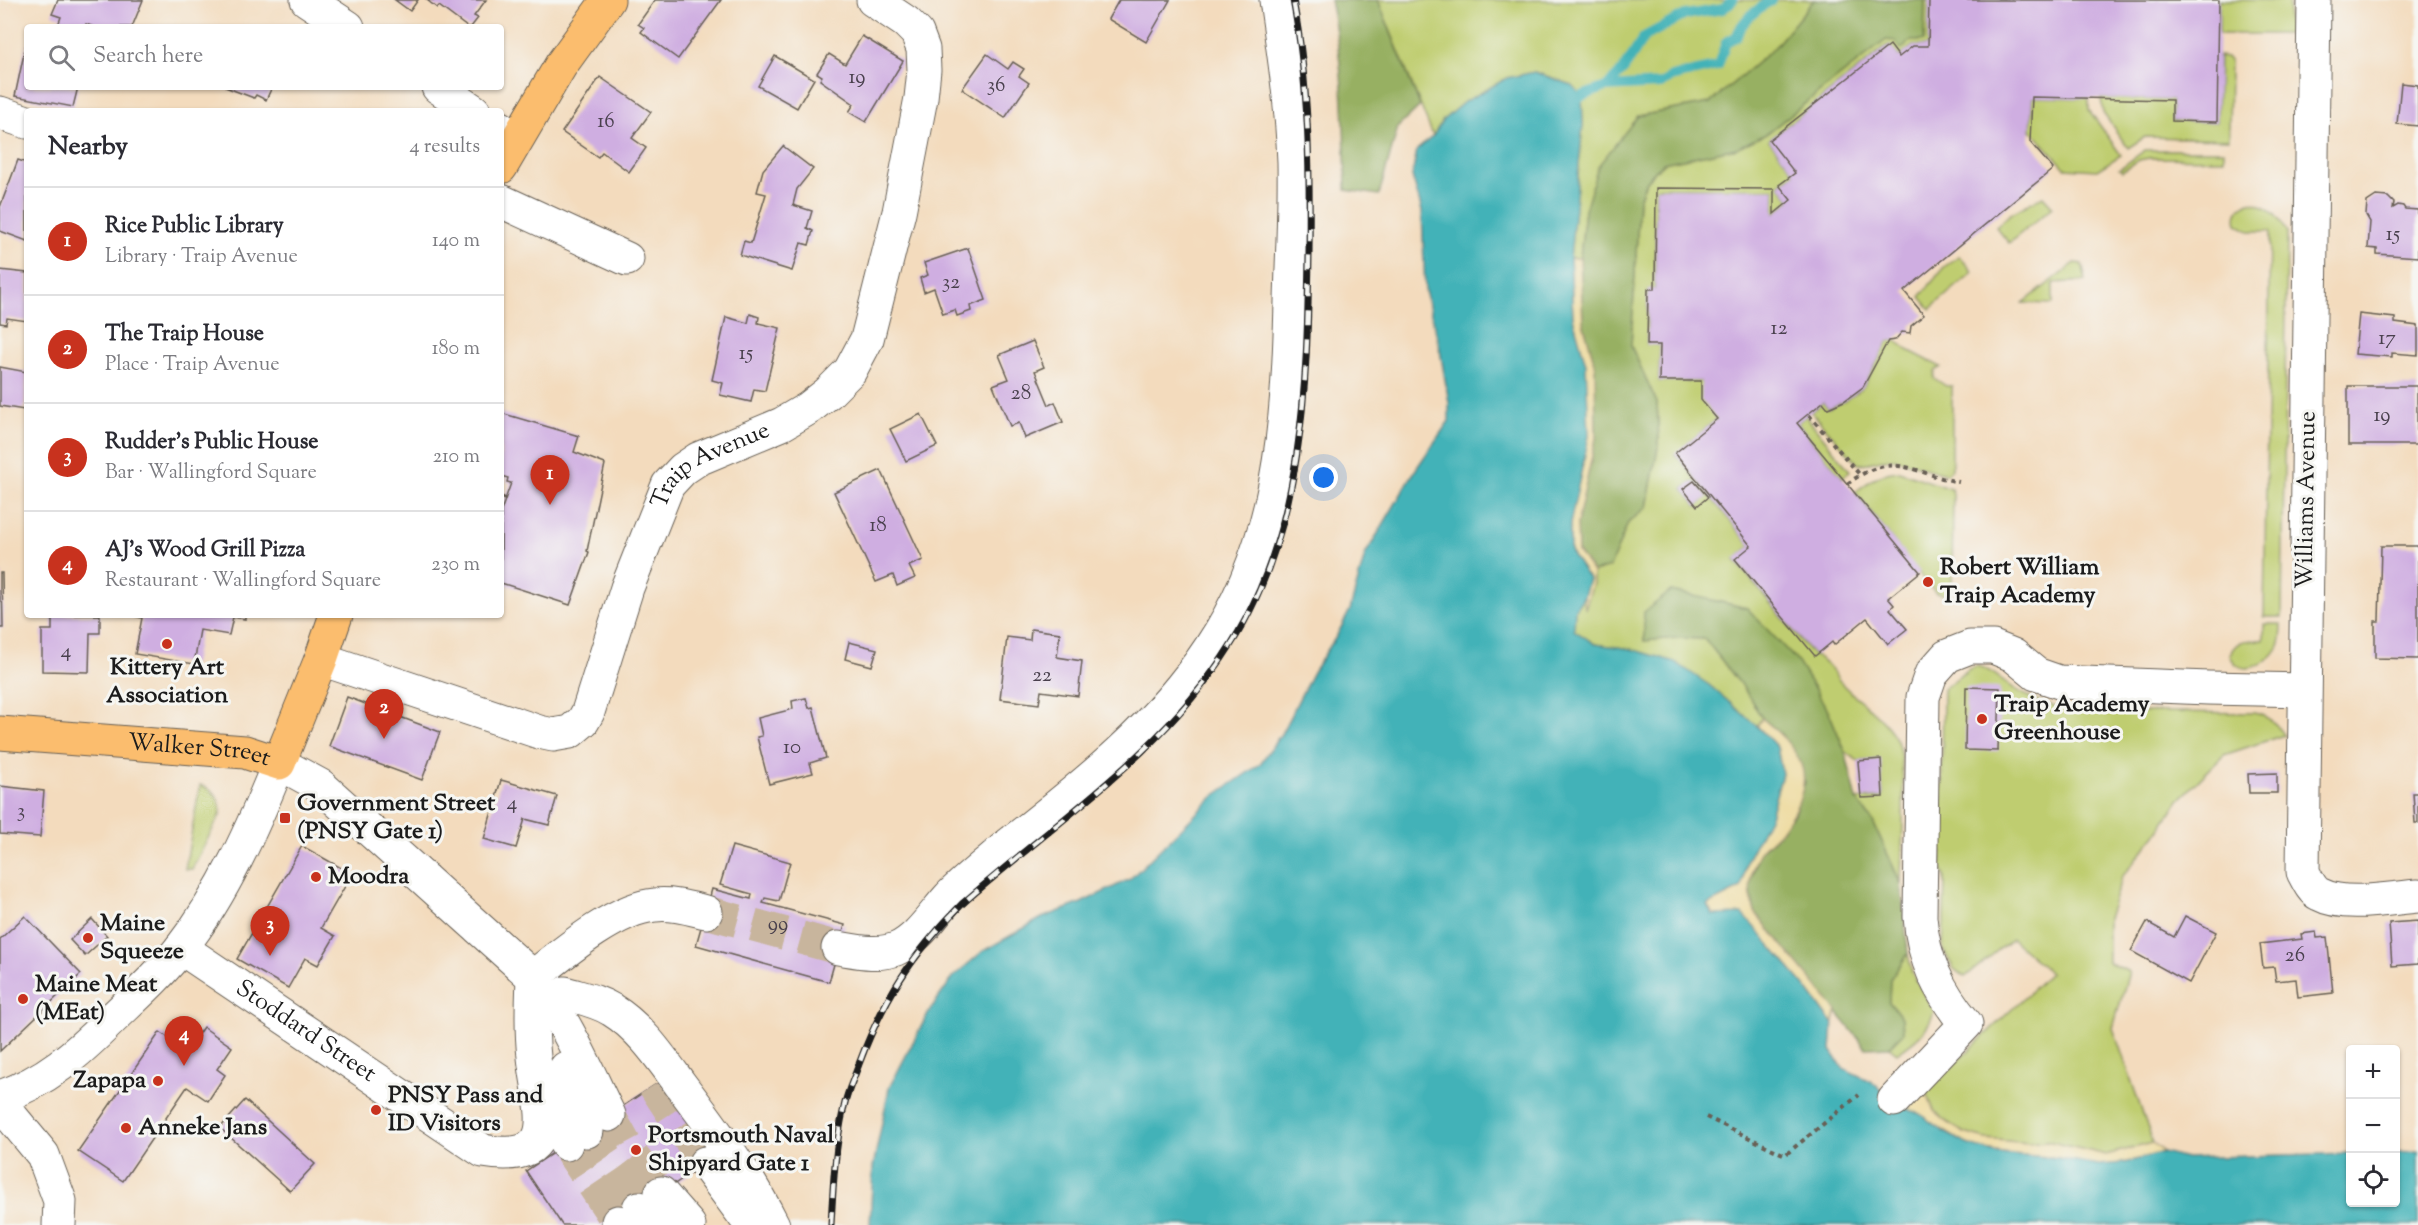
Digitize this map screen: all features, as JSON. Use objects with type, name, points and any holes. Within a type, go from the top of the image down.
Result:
[{"type":"main road","points":[[504,154],[509,133],[608,0]]},
{"type":"main road","points":[[279,763],[335,618]]},
{"type":"main road","name":"Walker Street","points":[[0,733],[245,752],[279,763]]},
{"type":"street","points":[[307,0],[343,24]]},
{"type":"street","name":"Traip Avenue","points":[[321,659],[539,732],[563,735],[583,721],[601,675],[627,588],[668,485],[682,469],[698,459],[782,424],[809,408],[850,371],[867,339],[898,212],[921,98],[924,70],[923,49],[917,33],[906,22],[873,0]]},
{"type":"street","points":[[838,948],[879,953],[895,949],[907,942],[952,895],[988,862],[1116,758],[1190,677],[1211,647],[1243,590],[1276,489],[1288,390],[1294,161],[1276,0]]},
{"type":"street","name":"Williams Avenue","points":[[2314,0],[2303,872],[2318,894],[2342,900],[2418,896]]},
{"type":"street","points":[[442,90],[470,108]]},
{"type":"street","points":[[0,113],[24,121]]},
{"type":"street","points":[[504,202],[627,259]]},
{"type":"street","points":[[1880,1094],[1966,1024],[1944,995],[1934,975],[1922,938],[1920,917],[1923,697],[1931,674],[1947,656],[1970,646],[1993,646],[2013,656],[2036,674],[2059,682],[2304,690]]},
{"type":"street","points":[[0,1097],[22,1090],[41,1079],[81,1050],[181,948],[234,864],[279,763]]},
{"type":"street","name":"Walker Street","points":[[279,763],[321,786],[549,989],[594,1011],[654,1085]]},
{"type":"street","points":[[706,912],[668,904],[640,908],[618,917],[584,938],[549,989],[597,1003],[612,1010],[628,1022],[648,1043],[727,1150],[760,1200],[773,1225]]},
{"type":"street","name":"Stoddard Street","points":[[181,948],[483,1150],[502,1154],[522,1153],[537,1142],[543,1126],[543,1103],[535,1065],[531,1029],[549,989]]},
{"type":"street","name":"Walker Street","points":[[549,989],[587,1130],[560,1133],[553,1101],[549,989]]},
{"type":"street","points":[[0,1103],[43,1155],[60,1201],[59,1225]]},
{"type":"street","points":[[705,1163],[751,1225]]},
{"type":"street","points":[[639,1215],[689,1225]]},
{"type":"path","points":[[1809,415],[1860,475]]},
{"type":"path","points":[[1847,484],[1860,475],[1883,466],[1899,465],[1928,476],[1959,482]]},
{"type":"path","points":[[1706,1117],[1785,1155],[1880,1094]]},
{"type":"green space","points":[[1330,0],[1378,0],[1420,106],[1398,127],[1379,195],[1346,190],[1341,71]]},
{"type":"green space","points":[[1378,0],[1814,0],[1774,48],[1710,103],[1638,116],[1585,210],[1580,258],[1570,258],[1583,124],[1582,96],[1572,85],[1535,72],[1507,78],[1464,102],[1443,120],[1433,136]]},
{"type":"green space","points":[[1814,0],[1925,0],[1924,41],[1911,41],[1901,50],[1894,41],[1886,40],[1766,134],[1737,148],[1663,163],[1646,181],[1639,200],[1631,346],[1657,403],[1659,442],[1647,507],[1628,523],[1610,567],[1593,572],[1578,553],[1577,524],[1596,438],[1595,365],[1583,322],[1580,258],[1585,210],[1598,166],[1638,116],[1710,103],[1774,48]]},
{"type":"green space","points":[[1925,0],[1929,0],[1928,46],[1913,46],[1899,57],[1889,45],[1769,140],[1795,173],[1779,185],[1791,200],[1774,214],[1774,189],[1656,188],[1655,289],[1648,290],[1647,344],[1660,345],[1659,381],[1701,381],[1717,419],[1675,454],[1751,546],[1735,560],[1814,656],[1828,665],[1842,684],[1879,717],[1895,737],[1902,766],[1903,786],[1901,884],[1873,822],[1857,800],[1883,797],[1880,760],[1858,761],[1845,751],[1828,710],[1747,608],[1671,591],[1644,641],[1677,638],[1705,639],[1745,690],[1762,718],[1757,726],[1709,685],[1631,649],[1595,644],[1573,630],[1575,609],[1584,596],[1585,607],[1593,583],[1593,572],[1610,567],[1628,523],[1647,507],[1659,442],[1657,403],[1631,346],[1639,200],[1646,181],[1663,163],[1737,148],[1766,134],[1886,40],[1924,41]],"holes":[[[1694,481],[1707,497],[1697,506],[1683,489]]]},
{"type":"green space","points":[[2219,0],[2289,0],[2288,34],[2219,34]]},
{"type":"green space","points":[[2219,56],[2226,57],[2230,62],[2229,139],[2145,137],[2128,148],[2103,113],[2101,98],[2172,100],[2172,121],[2217,122]]},
{"type":"green space","points":[[2032,97],[2089,98],[2089,110],[2121,155],[2097,170],[2065,168],[2031,130]]},
{"type":"green space","points":[[2145,150],[2224,150],[2224,159],[2149,158],[2139,160],[2122,171],[2119,169]]},
{"type":"green space","points":[[2043,196],[2053,207],[2009,243],[1996,227],[2010,214]]},
{"type":"green space","points":[[2249,202],[2267,208],[2287,232],[2282,617],[2264,617],[2270,231],[2249,231],[2237,224],[2238,211]]},
{"type":"green space","points":[[1959,256],[1973,272],[1930,309],[1920,297],[1944,267]]},
{"type":"green space","points":[[2075,263],[2082,264],[2086,281],[2053,283],[2053,304],[2023,303]]},
{"type":"green space","points":[[1895,340],[1908,350],[1941,367],[1935,371],[1934,378],[1946,386],[1952,386],[1952,469],[1947,474],[1898,460],[1887,459],[1858,464],[1811,412],[1823,402],[1828,408],[1844,401],[1863,387],[1888,341]]},
{"type":"green space","points":[[1806,416],[1850,471],[1842,478],[1797,423]]},
{"type":"green space","points":[[1899,471],[1951,489],[1953,494],[1952,587],[1947,595],[1936,593],[1855,492],[1880,475]]},
{"type":"green space","points":[[1671,591],[1747,608],[1797,661],[1828,710],[1845,751],[1857,800],[1873,822],[1901,884],[1908,954],[1890,979],[1889,1002],[1902,1018],[1903,1033],[1889,1047],[1866,1048],[1755,912],[1749,887],[1759,853],[1777,836],[1794,814],[1805,782],[1781,734],[1762,718],[1745,690],[1705,639],[1677,638],[1644,641],[1644,612]]},
{"type":"green space","points":[[2264,624],[2282,624],[2278,648],[2261,664],[2246,668],[2239,666],[2230,654],[2236,645],[2244,641],[2264,640]]},
{"type":"green space","points":[[1977,666],[1993,673],[2025,695],[2057,707],[2082,711],[2254,713],[2271,721],[2284,735],[2224,755],[2179,800],[2156,835],[2122,877],[2108,918],[2108,962],[2129,972],[2113,1028],[2153,1143],[2106,1155],[2047,1141],[2028,1143],[1986,1139],[1964,1133],[1947,1122],[1934,1111],[1926,1091],[2050,973],[2012,939],[1965,977],[1954,969],[1943,950],[1945,876],[1941,868],[1943,689],[1969,669]]},
{"type":"green space","points":[[200,785],[215,795],[220,803],[221,813],[192,869],[185,869]]},
{"type":"green space","points":[[1908,954],[1912,973],[1934,1011],[1924,1030],[1897,1053],[1889,1047],[1903,1032],[1902,1018],[1889,1002],[1890,979]]},
{"type":"sand","points":[[1570,258],[1580,258],[1583,322],[1595,365],[1596,438],[1577,524],[1578,552],[1593,572],[1593,583],[1585,609],[1584,596],[1589,579],[1570,551],[1570,524],[1586,364],[1573,318]]},
{"type":"sand","points":[[1762,718],[1798,757],[1803,770],[1804,783],[1793,813],[1781,831],[1761,851],[1753,868],[1751,890],[1753,905],[1755,912],[1837,1011],[1833,1024],[1776,952],[1713,915],[1707,905],[1741,888],[1747,860],[1770,815],[1782,774],[1777,747],[1757,726]]},
{"type":"sand","points":[[1926,1091],[1934,1111],[1947,1122],[1964,1133],[1986,1139],[2028,1143],[2047,1141],[2106,1155],[2153,1143],[2163,1152],[2140,1159],[2100,1165],[1978,1148],[1959,1140],[1907,1109]]},
{"type":"water","points":[[1534,72],[1572,85],[1582,96],[1583,124],[1570,258],[1573,318],[1586,364],[1589,436],[1570,524],[1570,551],[1589,579],[1584,596],[1575,609],[1574,630],[1595,644],[1631,649],[1675,662],[1709,685],[1757,726],[1777,747],[1782,774],[1770,816],[1747,860],[1741,888],[1707,905],[1712,915],[1743,914],[1805,986],[1833,1024],[1831,1050],[1843,1068],[1870,1081],[1907,1109],[1920,1114],[1944,1132],[1969,1145],[1996,1153],[2058,1158],[2098,1165],[2124,1163],[2163,1152],[2186,1158],[2346,1153],[2346,1207],[2400,1207],[2400,1152],[2418,1151],[2418,1225],[870,1225],[873,1167],[889,1088],[930,1010],[954,976],[983,951],[1042,918],[1081,903],[1130,879],[1214,796],[1260,764],[1281,734],[1313,672],[1336,637],[1350,610],[1365,555],[1416,469],[1449,421],[1449,403],[1439,344],[1425,291],[1422,211],[1412,176],[1417,150],[1433,136],[1443,120],[1464,102],[1507,78]]},
{"type":"building","points":[[58,0],[143,0],[133,24],[58,24],[61,17],[52,14]]},
{"type":"building","points":[[395,0],[418,0],[410,11]]},
{"type":"building","points":[[427,0],[486,0],[474,16],[478,18],[473,24],[463,24],[439,6],[437,8]]},
{"type":"building","points":[[655,0],[721,0],[678,59],[641,32],[644,28],[638,24]]},
{"type":"building","points":[[1119,0],[1170,0],[1146,42],[1108,19]]},
{"type":"building","points":[[1929,0],[2219,0],[2217,122],[2172,121],[2172,100],[2032,97],[2030,142],[2053,169],[1904,291],[1924,315],[1911,326],[1910,333],[1902,332],[1895,340],[1888,341],[1863,387],[1844,401],[1828,408],[1823,402],[1797,423],[1920,572],[1888,598],[1894,605],[1890,609],[1907,629],[1888,644],[1867,618],[1834,645],[1832,642],[1815,656],[1735,559],[1751,546],[1675,453],[1717,419],[1701,400],[1701,381],[1659,381],[1660,345],[1647,345],[1648,289],[1655,289],[1656,188],[1774,189],[1774,214],[1791,200],[1779,185],[1795,173],[1769,140],[1890,45],[1899,57],[1913,46],[1928,46]]},
{"type":"building","points":[[862,36],[903,61],[866,122],[849,112],[854,104],[820,80],[822,76],[817,73],[829,54],[845,64]]},
{"type":"building","points":[[24,53],[24,90],[77,90],[73,107],[15,96]]},
{"type":"building","points":[[987,54],[1008,69],[1013,62],[1024,69],[1019,76],[1029,83],[1005,118],[962,89]]},
{"type":"building","points":[[775,56],[814,79],[797,108],[758,86]]},
{"type":"building","points":[[600,77],[651,112],[632,138],[646,148],[629,172],[602,152],[598,157],[562,132]]},
{"type":"building","points":[[2401,83],[2418,85],[2418,126],[2397,124]]},
{"type":"building","points":[[233,90],[271,90],[266,100],[256,95],[254,98]]},
{"type":"building","points":[[783,146],[813,169],[797,189],[793,205],[812,211],[807,228],[813,231],[809,245],[801,243],[792,271],[740,255],[744,241],[751,243],[766,194],[757,192],[763,170]]},
{"type":"building","points":[[18,160],[24,162],[24,240],[0,231],[0,207]]},
{"type":"building","points":[[2376,196],[2388,197],[2394,203],[2393,208],[2398,205],[2405,209],[2418,210],[2418,257],[2377,254],[2377,249],[2368,248],[2370,222],[2366,215],[2367,202]]},
{"type":"building","points":[[968,248],[986,300],[970,306],[971,311],[957,316],[955,310],[943,314],[934,288],[924,292],[920,278],[928,275],[924,263]]},
{"type":"building","points":[[0,270],[24,273],[24,321],[7,318],[6,324],[0,323]]},
{"type":"building","points":[[750,314],[759,317],[758,323],[780,328],[765,391],[754,389],[751,402],[720,395],[723,383],[712,380],[726,317],[748,323]]},
{"type":"building","points":[[2359,314],[2395,318],[2395,323],[2418,326],[2418,355],[2392,353],[2392,357],[2355,354]]},
{"type":"building","points":[[1033,341],[1044,367],[1035,371],[1049,405],[1055,402],[1063,422],[1025,438],[1019,423],[1010,426],[993,385],[1009,379],[999,355]]},
{"type":"building","points":[[0,367],[24,371],[24,410],[0,406]]},
{"type":"building","points":[[2348,386],[2417,386],[2417,445],[2348,445]]},
{"type":"building","points":[[504,414],[579,436],[574,452],[605,464],[587,551],[589,552],[570,605],[504,584],[504,503],[511,483],[507,482],[508,478],[504,477]]},
{"type":"building","points":[[921,414],[937,446],[906,461],[890,429]]},
{"type":"building","points":[[881,470],[923,560],[909,566],[915,578],[897,586],[893,575],[876,582],[834,492]]},
{"type":"building","points":[[1694,481],[1708,497],[1697,506],[1683,489]]},
{"type":"building","points":[[2381,546],[2418,546],[2418,659],[2375,658],[2375,621],[2379,621]]},
{"type":"building","points":[[0,573],[2,573],[3,628],[0,628]]},
{"type":"building","points":[[52,618],[100,618],[100,633],[90,633],[89,672],[42,671],[42,630],[52,630]]},
{"type":"building","name":"Kittery Art Association","points":[[142,618],[233,618],[229,635],[200,630],[194,664],[135,654]]},
{"type":"building","points":[[1031,629],[1060,633],[1057,657],[1082,661],[1078,696],[1041,691],[1039,704],[1000,699],[1007,637],[1030,640]]},
{"type":"building","points":[[849,642],[877,649],[872,666],[845,659]]},
{"type":"building","name":"Traip Academy Greenhouse","points":[[1966,687],[2000,688],[1998,751],[1965,750]]},
{"type":"building","points":[[347,697],[440,732],[422,780],[329,746]]},
{"type":"building","points":[[806,698],[809,708],[813,707],[826,758],[810,763],[813,773],[769,784],[757,737],[762,736],[758,718],[793,709],[792,701]]},
{"type":"building","points":[[1881,759],[1883,797],[1861,798],[1858,761]]},
{"type":"building","points":[[2277,773],[2277,793],[2249,793],[2248,774]]},
{"type":"building","points":[[501,780],[557,796],[549,825],[525,819],[516,848],[484,839]]},
{"type":"building","points":[[0,786],[44,791],[40,837],[0,834]]},
{"type":"building","points":[[2413,793],[2418,793],[2418,823],[2415,823]]},
{"type":"building","points":[[302,846],[352,874],[321,928],[335,936],[318,965],[305,958],[288,988],[237,959]]},
{"type":"building","points":[[732,846],[790,862],[779,901],[765,898],[763,903],[845,925],[829,982],[696,945],[712,889],[751,899],[752,894],[720,885]]},
{"type":"building","points":[[25,916],[81,974],[0,1051],[0,939]]},
{"type":"building","points":[[2185,916],[2216,932],[2189,983],[2131,951],[2147,922],[2174,937]]},
{"type":"building","name":"Maine Squeeze","points":[[92,919],[107,936],[85,956],[70,940]]},
{"type":"building","points":[[2418,921],[2418,964],[2392,966],[2389,923]]},
{"type":"building","points":[[2316,932],[2317,938],[2327,937],[2333,993],[2298,997],[2296,979],[2276,981],[2274,967],[2263,968],[2260,944],[2302,939],[2301,934]]},
{"type":"building","points":[[203,1027],[232,1047],[217,1069],[225,1075],[208,1101],[187,1087],[123,1181],[78,1151],[160,1032],[187,1050]]},
{"type":"building","name":"Portsmouth Naval Shipyard Gate 1","points":[[665,1078],[718,1155],[613,1225],[562,1225],[526,1171]]},
{"type":"building","points":[[245,1100],[315,1164],[290,1191],[220,1128]]},
{"type":"waterway","points":[[1571,104],[1582,96],[1606,87],[1624,69],[1644,37],[1685,15],[1723,9],[1733,0]]},
{"type":"waterway","points":[[1606,87],[1661,84],[1671,77],[1718,66],[1726,42],[1737,36],[1742,25],[1751,15],[1772,0]]},
{"type":"tunnel","points":[[706,912],[838,948]]},
{"type":"tunnel","points":[[654,1085],[705,1163]]},
{"type":"tunnel","points":[[609,1115],[630,1153],[661,1193]]},
{"type":"tunnel","points":[[587,1131],[639,1208]]},
{"type":"tunnel","points":[[566,1144],[618,1222]]},
{"type":"railway","points":[[831,1225],[836,1151],[845,1101],[879,1018],[901,978],[928,941],[962,904],[1106,784],[1173,720],[1230,646],[1255,601],[1273,554],[1287,506],[1296,456],[1303,405],[1308,304],[1307,127],[1302,63],[1293,0]]},
{"type":"place","name":"Rice Public Library","points":[[550,505]]},
{"type":"place","name":"Robert William Traip Academy","points":[[1928,582]]},
{"type":"place","name":"Kittery Art Association","points":[[167,644]]},
{"type":"place","name":"Traip Academy Greenhouse","points":[[1982,719]]},
{"type":"place","name":"The Traip House","points":[[384,739]]},
{"type":"place","name":"Government Street (PNSY Gate 1)","points":[[285,818]]},
{"type":"place","name":"Moodra","points":[[316,877]]},
{"type":"place","name":"Maine Squeeze","points":[[88,938]]},
{"type":"place","name":"Rudder's Public House","points":[[270,956]]},
{"type":"place","name":"Maine Meat (MEat)","points":[[23,999]]},
{"type":"place","name":"AJ's Wood Grill Pizza","points":[[184,1066]]},
{"type":"place","name":"Zapapa","points":[[158,1081]]},
{"type":"place","name":"PNSY Pass and ID Visitors","points":[[376,1110]]},
{"type":"place","name":"Anneke Jans","points":[[126,1128]]},
{"type":"place","name":"Portsmouth Naval Shipyard Gate 1","points":[[636,1150]]}]
